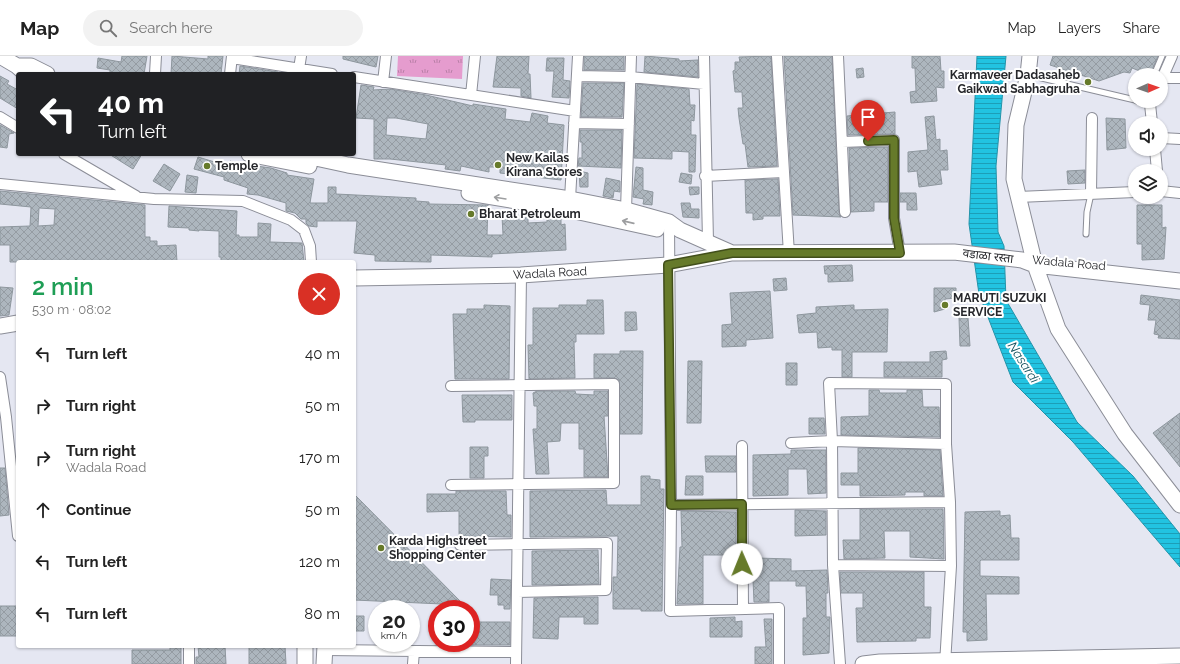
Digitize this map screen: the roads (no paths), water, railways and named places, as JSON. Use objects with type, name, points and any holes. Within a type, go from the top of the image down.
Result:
[{"type":"main road","points":[[0,56],[42,72]]},
{"type":"main road","points":[[1030,56],[1028,75],[1016,125],[1014,179],[1030,261],[1058,329],[1125,434],[1180,505]]},
{"type":"main road","points":[[259,156],[337,172],[481,190],[570,199],[626,210],[708,241],[732,253]]},
{"type":"main road","points":[[306,156],[481,190],[570,210],[672,228]]},
{"type":"main road","name":"वडाळा रस्ता","points":[[732,253],[789,254],[954,252],[1030,261]]},
{"type":"main road","name":"Wadala Road","points":[[358,279],[521,275],[668,265],[732,253]]},
{"type":"main road","name":"Wadala Road","points":[[1030,261],[1180,273]]},
{"type":"main road","name":"Wadala Road","points":[[1030,261],[1180,281]]},
{"type":"main road","points":[[0,326],[16,323]]},
{"type":"main road","points":[[0,333],[16,331]]},
{"type":"main road","points":[[305,648],[305,664]]},
{"type":"main road","points":[[863,664],[880,662],[945,663],[1180,656]]},
{"type":"street","points":[[155,72],[156,56]]},
{"type":"street","points":[[299,69],[301,56]]},
{"type":"street","points":[[384,82],[386,56]]},
{"type":"street","points":[[471,95],[475,56]]},
{"type":"street","points":[[570,199],[578,56]]},
{"type":"street","points":[[626,210],[631,56]]},
{"type":"street","points":[[704,56],[705,176],[708,241]]},
{"type":"street","points":[[777,56],[789,254]]},
{"type":"street","points":[[838,56],[845,212]]},
{"type":"street","points":[[1165,68],[1172,56]]},
{"type":"street","points":[[230,72],[232,57],[319,72]]},
{"type":"street","points":[[577,76],[630,77],[704,84]]},
{"type":"street","points":[[356,77],[575,111]]},
{"type":"street","points":[[1168,78],[1180,78]]},
{"type":"street","points":[[0,117],[16,127]]},
{"type":"street","points":[[1091,194],[1092,118]]},
{"type":"street","points":[[574,123],[629,124]]},
{"type":"street","points":[[1168,138],[1180,139]]},
{"type":"street","points":[[842,142],[894,140],[894,218],[900,253]]},
{"type":"street","points":[[67,156],[139,198]]},
{"type":"street","points":[[705,176],[784,172]]},
{"type":"street","points":[[0,184],[139,198],[243,201],[291,220],[304,230],[310,246],[311,260]]},
{"type":"street","points":[[1018,197],[1128,192]]},
{"type":"street","points":[[1168,192],[1180,193]]},
{"type":"street","points":[[672,228],[668,265],[671,505],[670,611],[779,608],[779,664]]},
{"type":"street","points":[[516,664],[521,275]]},
{"type":"street","points":[[0,377],[16,518]]},
{"type":"street","points":[[840,664],[833,565],[832,441],[829,383],[946,384],[946,444],[950,502],[951,566],[945,663]]},
{"type":"street","points":[[451,386],[614,384],[614,483],[451,485]]},
{"type":"street","points":[[792,443],[832,441],[946,444]]},
{"type":"street","points":[[742,446],[743,609]]},
{"type":"street","points":[[671,505],[950,502]]},
{"type":"street","points":[[460,544],[607,543],[606,590],[517,592]]},
{"type":"street","points":[[833,565],[951,566]]},
{"type":"street","points":[[189,648],[189,664]]},
{"type":"street","points":[[420,651],[516,652]]},
{"type":"street","points":[[325,653],[370,652]]},
{"type":"street","points":[[413,664],[414,652]]},
{"type":"lane","points":[[1160,68],[1162,56]]},
{"type":"lane","points":[[1028,75],[1128,99]]},
{"type":"lane","points":[[1086,234],[1087,212],[1091,194]]},
{"type":"water","name":"Nasardi","points":[[977,56],[1006,56],[996,166],[998,232],[1004,246],[1006,300],[1077,422],[1133,476],[1180,534],[1180,567],[1073,442],[1013,382],[979,294],[969,224]]},
{"type":"place","name":"Karmaveer Dadasaheb Gaikwad Sabhagruha","points":[[1088,82]]},
{"type":"place","name":"New Kailas Kirana Stores","points":[[498,165]]},
{"type":"place","name":"Temple","points":[[207,166]]},
{"type":"place","name":"Bharat Petroleum","points":[[471,214]]},
{"type":"place","name":"MARUTI SUZUKI SERVICE","points":[[945,305]]},
{"type":"place","name":"Karda Highstreet Shopping Center","points":[[381,548]]}]
